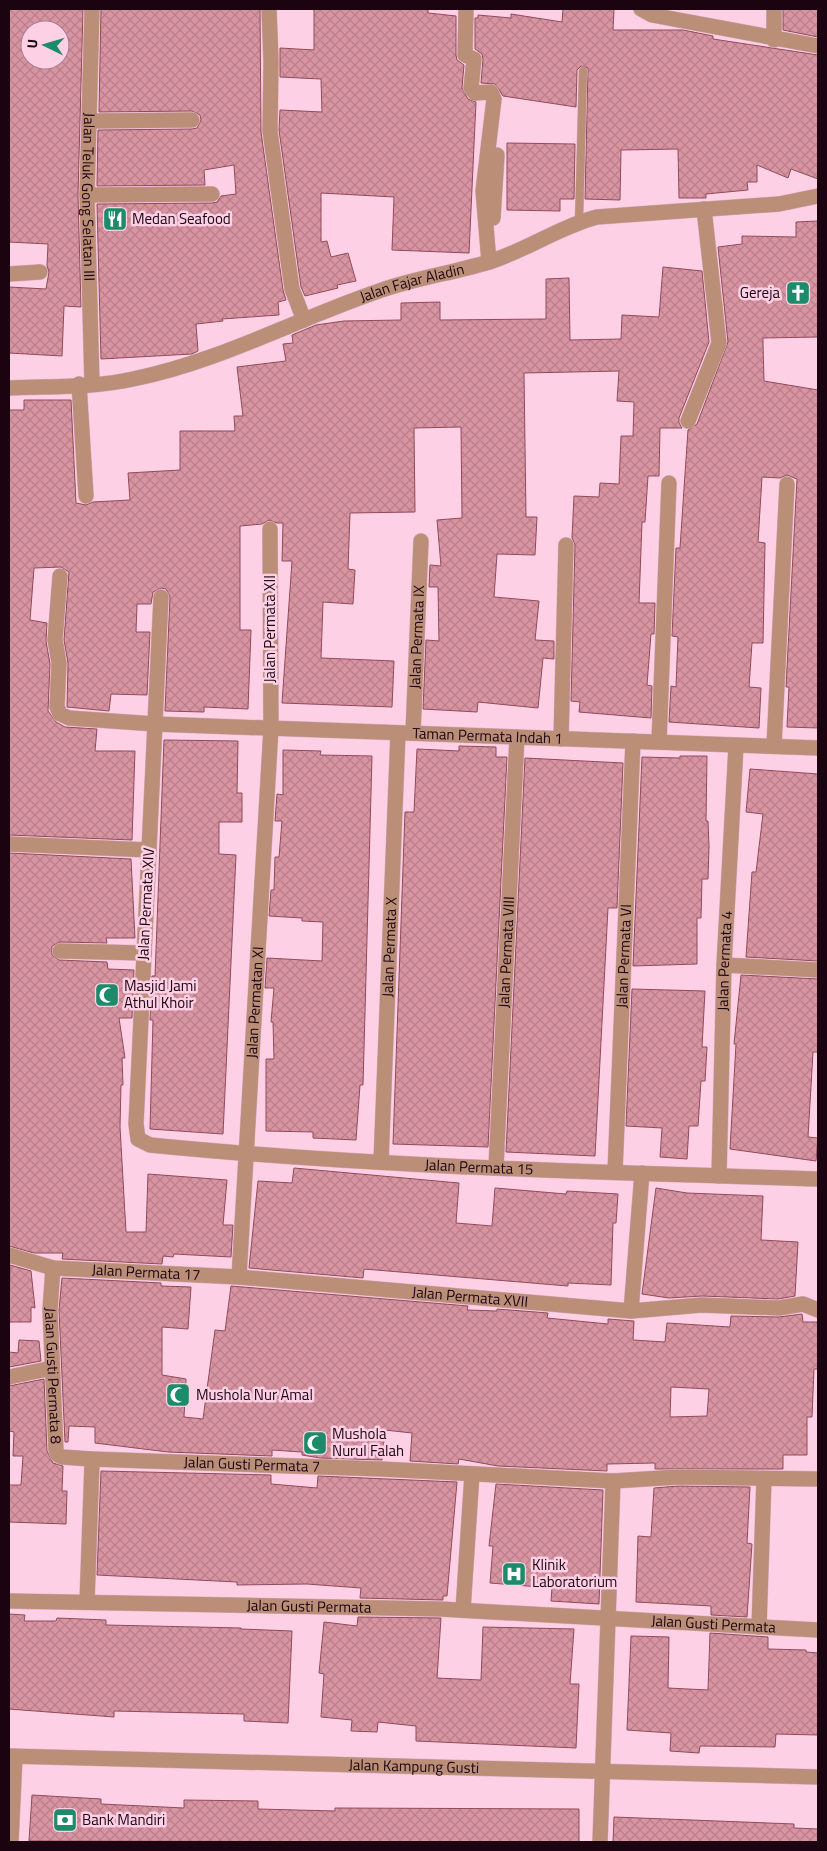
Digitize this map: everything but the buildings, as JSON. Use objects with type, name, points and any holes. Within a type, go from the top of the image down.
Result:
[{"type":"street","name":"Jalan Teluk Gong Selatan III","points":[[86,496],[87,195],[92,9]]},
{"type":"street","points":[[269,9],[271,60],[270,131],[292,289],[304,320]]},
{"type":"street","points":[[466,9],[465,55],[474,59],[471,88],[476,92],[491,92],[494,99],[483,191],[492,261]]},
{"type":"street","points":[[642,9],[652,15],[774,40],[818,46]]},
{"type":"street","points":[[774,9],[774,40]]},
{"type":"street","points":[[90,121],[192,120]]},
{"type":"street","points":[[492,261],[497,155]]},
{"type":"street","points":[[87,195],[212,194]]},
{"type":"street","name":"Jalan Fajar Aladin","points":[[9,388],[86,384],[149,376],[208,357],[387,288],[492,261],[530,246],[579,221],[597,216],[779,204],[818,196]]},
{"type":"street","points":[[688,421],[719,343],[704,209]]},
{"type":"street","points":[[9,274],[40,272]]},
{"type":"street","points":[[659,742],[669,483]]},
{"type":"street","points":[[774,746],[787,484]]},
{"type":"street","name":"Jalan Permata XII","points":[[270,529],[270,728]]},
{"type":"street","name":"Jalan Permata IX","points":[[405,733],[421,541]]},
{"type":"street","points":[[561,738],[566,545]]},
{"type":"street","name":"Taman Permata Indah 1","points":[[60,576],[55,640],[59,663],[57,707],[60,714],[69,718],[155,724],[818,748]]},
{"type":"street","name":"Jalan Permata XIV","points":[[142,1142],[138,1139],[136,1124],[161,597]]},
{"type":"street","name":"Jalan Permatan XI","points":[[239,1277],[270,728]]},
{"type":"street","name":"Jalan Permata X","points":[[381,1162],[380,1142],[405,733]]},
{"type":"street","name":"Jalan Permata VIII","points":[[496,1167],[517,737]]},
{"type":"street","name":"Jalan Permata VI","points":[[615,1172],[633,741]]},
{"type":"street","name":"Jalan Permata 4","points":[[719,1176],[724,965],[736,746]]},
{"type":"street","points":[[9,844],[149,850]]},
{"type":"street","points":[[60,951],[144,954]]},
{"type":"street","points":[[724,965],[818,970]]},
{"type":"street","name":"Jalan Permata 15","points":[[142,1142],[150,1145],[247,1155],[496,1167],[818,1179]]},
{"type":"street","points":[[631,1311],[642,1173]]},
{"type":"street","name":"Jalan Permata 17","points":[[9,1255],[53,1268],[239,1277]]},
{"type":"street","name":"Jalan Gusti Permata 8","points":[[53,1268],[50,1310],[58,1455],[91,1459]]},
{"type":"street","name":"Jalan Permata XVII","points":[[239,1277],[631,1311],[702,1305],[779,1308],[803,1304],[818,1310]]},
{"type":"street","points":[[9,1377],[52,1368]]},
{"type":"street","points":[[86,1602],[91,1459]]},
{"type":"street","name":"Jalan Gusti Permata 7","points":[[91,1459],[472,1474],[613,1486],[678,1476],[818,1479]]},
{"type":"street","points":[[464,1610],[472,1474]]},
{"type":"street","points":[[759,1627],[764,1479]]},
{"type":"street","points":[[600,1842],[610,1617],[613,1486]]},
{"type":"street","name":"Jalan Gusti Permata","points":[[9,1601],[464,1610],[818,1630]]},
{"type":"street","points":[[11,1842],[12,1756]]},
{"type":"street","name":"Jalan Kampung Gusti","points":[[12,1756],[818,1777]]},
{"type":"lane","points":[[579,221],[583,71]]},
{"type":"place","name":"Medan Seafood","points":[[115,219]]},
{"type":"place","name":"Gereja","points":[[798,293]]},
{"type":"place","name":"Masjid Jami Athul Khoir","points":[[107,995]]},
{"type":"place","name":"Mushola Nur Amal","points":[[178,1395]]},
{"type":"place","name":"Mushola Nurul Falah","points":[[315,1443]]},
{"type":"place","name":"Klinik Laboratorium","points":[[514,1574]]},
{"type":"place","name":"Bank Mandiri","points":[[65,1820]]}]
